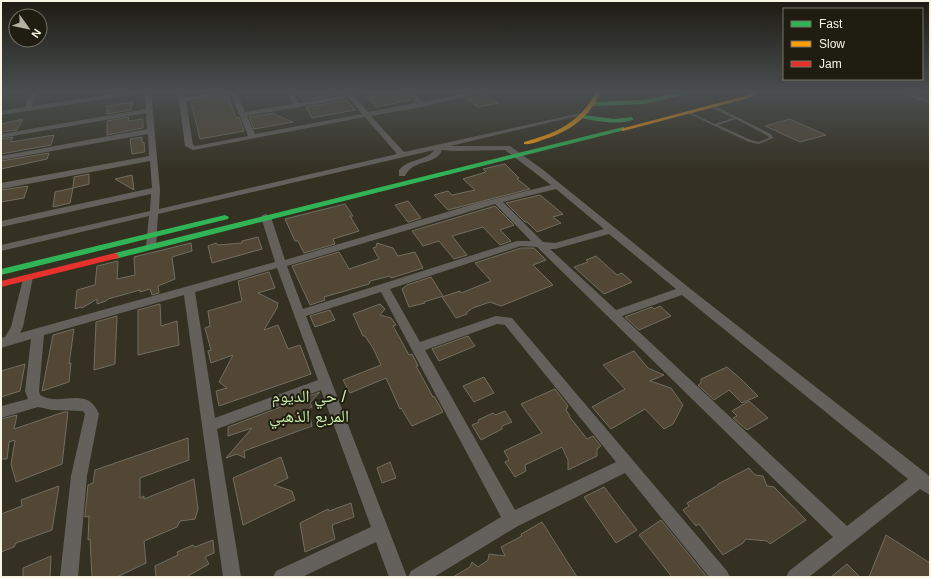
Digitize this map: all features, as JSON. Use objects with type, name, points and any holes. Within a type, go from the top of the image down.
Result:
[{"type":"main road","points":[[466,158],[554,134],[579,119]]},
{"type":"main road","points":[[597,119],[621,121],[630,119]]},
{"type":"main road","points":[[1,284],[266,217],[518,156],[643,119]]},
{"type":"main road","points":[[452,162],[460,170]]},
{"type":"main road","points":[[398,175],[431,167]]},
{"type":"main road","points":[[1,272],[235,214]]},
{"type":"street","points":[[1,136],[102,119]]},
{"type":"street","points":[[149,119],[156,190],[151,246]]},
{"type":"street","points":[[186,119],[190,147],[199,148],[346,119]]},
{"type":"street","points":[[244,119],[252,137]]},
{"type":"street","points":[[370,119],[402,155]]},
{"type":"street","points":[[1,248],[563,119]]},
{"type":"street","points":[[1,158],[150,130]]},
{"type":"street","points":[[438,147],[455,149],[507,148],[558,186],[684,290],[925,483],[846,537],[795,577]]},
{"type":"street","points":[[398,175],[409,164],[434,156],[438,151],[438,147]]},
{"type":"street","points":[[1,186],[152,158]]},
{"type":"street","points":[[6,341],[281,264],[497,201],[558,186]]},
{"type":"street","points":[[1,224],[156,190]]},
{"type":"street","points":[[497,201],[540,245],[846,537]]},
{"type":"street","points":[[266,217],[281,264],[398,577]]},
{"type":"street","points":[[300,314],[384,288],[520,242],[555,246],[612,230]]},
{"type":"street","points":[[6,341],[17,327],[28,277]]},
{"type":"street","points":[[384,288],[512,520]]},
{"type":"street","points":[[189,290],[232,577]]},
{"type":"street","points":[[614,315],[684,290]]},
{"type":"street","points":[[417,348],[496,320],[508,321],[721,577]]},
{"type":"street","points":[[37,402],[32,391],[38,333]]},
{"type":"street","points":[[209,426],[325,383]]},
{"type":"street","points":[[1,412],[37,402],[86,405],[90,408],[92,414],[79,476],[69,577]]},
{"type":"street","points":[[417,577],[512,520],[627,464]]},
{"type":"street","points":[[282,577],[380,531]]},
{"type":"lane","points":[[704,119],[750,142],[759,143],[771,138],[770,135],[739,119]]},
{"type":"lane","points":[[715,125],[734,119]]},
{"type":"building","points":[[23,119],[17,130],[1,132],[1,124]]},
{"type":"building","points":[[118,119],[129,119],[128,121],[143,119],[143,128],[107,135],[107,121]]},
{"type":"building","points":[[195,119],[240,119],[244,131],[200,139]]},
{"type":"building","points":[[250,119],[286,119],[293,122],[254,129]]},
{"type":"building","points":[[790,119],[826,135],[800,142],[765,126]]},
{"type":"building","points":[[54,135],[51,145],[1,154],[1,139],[13,137],[11,142]]},
{"type":"building","points":[[142,137],[145,152],[132,154],[130,139]]},
{"type":"building","points":[[49,153],[47,159],[1,169],[1,161]]},
{"type":"building","points":[[505,164],[519,178],[517,179],[530,189],[448,210],[434,195],[448,191],[452,195],[475,190],[463,179],[486,172],[483,169]]},
{"type":"building","points":[[89,174],[89,184],[73,188],[74,177]]},
{"type":"building","points":[[132,175],[134,190],[115,179]]},
{"type":"building","points":[[28,186],[24,198],[1,202],[1,190]]},
{"type":"building","points":[[73,188],[70,203],[53,207],[55,192]]},
{"type":"building","points":[[540,195],[563,214],[553,217],[561,223],[537,232],[506,203]]},
{"type":"building","points":[[408,201],[421,218],[408,222],[395,205]]},
{"type":"building","points":[[345,204],[353,216],[350,216],[359,231],[333,239],[335,244],[304,253],[298,241],[295,241],[285,219]]},
{"type":"building","points":[[495,206],[514,225],[500,230],[511,241],[500,245],[483,227],[452,236],[467,255],[454,259],[439,241],[423,246],[412,231]]},
{"type":"building","points":[[258,237],[262,249],[212,263],[208,246],[216,243],[218,245],[242,243],[242,241]]},
{"type":"building","points":[[191,243],[192,251],[172,257],[175,279],[158,286],[159,293],[152,295],[150,289],[140,292],[140,290],[108,299],[97,304],[97,299],[82,308],[75,309],[77,290],[95,285],[97,266],[118,261],[117,279],[135,275],[134,257]]},
{"type":"building","points":[[377,243],[393,248],[398,256],[415,252],[423,268],[391,278],[390,276],[370,281],[369,284],[324,297],[325,300],[310,305],[292,266],[339,252],[349,269],[379,259],[373,248],[376,247]]},
{"type":"building","points":[[521,248],[534,248],[546,260],[533,265],[553,285],[501,306],[490,302],[473,308],[467,312],[467,314],[456,318],[442,297],[460,291],[461,293],[491,281],[475,263]]},
{"type":"building","points":[[596,256],[617,275],[622,273],[632,282],[604,294],[574,267],[588,262],[586,260]]},
{"type":"building","points":[[269,272],[275,288],[258,293],[278,303],[277,308],[264,330],[278,325],[288,349],[300,345],[311,374],[219,406],[216,391],[227,388],[219,382],[233,355],[211,363],[208,351],[211,350],[205,328],[210,326],[208,311],[242,301],[238,281]]},
{"type":"building","points":[[431,277],[443,296],[409,307],[402,289],[407,285]]},
{"type":"building","points":[[160,304],[161,326],[177,321],[179,345],[138,355],[138,310]]},
{"type":"building","points":[[380,304],[385,309],[380,315],[391,318],[396,325],[393,326],[409,355],[412,354],[418,366],[416,366],[443,412],[412,426],[401,408],[400,409],[386,378],[350,393],[343,380],[381,365],[373,348],[365,336],[363,336],[353,314]]},
{"type":"building","points":[[660,306],[671,316],[639,330],[625,317],[652,307],[654,309]]},
{"type":"building","points":[[330,310],[335,320],[315,327],[310,316]]},
{"type":"building","points":[[117,316],[115,364],[94,370],[96,322]]},
{"type":"building","points":[[74,329],[69,364],[71,363],[69,382],[42,391],[53,335]]},
{"type":"building","points":[[468,336],[475,346],[439,361],[432,349]]},
{"type":"building","points":[[634,351],[648,368],[664,375],[650,381],[671,388],[683,405],[673,424],[664,429],[645,409],[611,429],[592,407],[625,389],[603,365]]},
{"type":"building","points":[[25,364],[20,391],[1,397],[1,371]]},
{"type":"building","points":[[727,367],[758,396],[742,403],[729,390],[714,400],[698,385],[701,383],[701,379]]},
{"type":"building","points":[[484,377],[494,393],[474,402],[463,386]]},
{"type":"building","points":[[555,389],[568,406],[566,410],[569,416],[587,439],[593,436],[601,446],[597,449],[597,456],[568,470],[568,460],[562,447],[525,465],[526,471],[515,477],[505,462],[509,460],[504,451],[542,433],[521,404]]},
{"type":"building","points":[[320,392],[310,403],[312,407],[308,409],[312,426],[244,451],[245,458],[237,454],[226,458],[252,428],[228,436],[228,427]]},
{"type":"building","points":[[749,401],[768,418],[747,430],[733,418],[737,416],[732,411]]},
{"type":"building","points":[[505,411],[512,422],[502,426],[502,429],[481,440],[472,425],[479,422],[478,420],[493,413],[495,415]]},
{"type":"building","points":[[64,412],[68,412],[62,464],[16,482],[11,464],[15,440],[9,442],[7,459],[1,459],[1,419],[17,415],[14,429]]},
{"type":"building","points":[[188,438],[189,460],[140,478],[140,498],[144,496],[144,499],[194,479],[198,509],[195,519],[180,521],[177,527],[144,541],[146,563],[117,577],[92,577],[90,539],[88,540],[89,516],[85,517],[85,515],[88,485],[93,483],[95,470]]},
{"type":"building","points":[[281,457],[288,478],[274,485],[292,491],[295,500],[243,525],[233,478]]},
{"type":"building","points":[[390,462],[396,478],[382,483],[377,468]]},
{"type":"building","points":[[749,468],[755,475],[763,476],[767,486],[774,487],[806,520],[770,544],[767,541],[746,539],[743,543],[723,555],[699,524],[696,526],[683,510],[689,506],[687,503],[718,484]]},
{"type":"building","points":[[59,486],[52,530],[16,543],[14,547],[1,552],[1,514],[22,506],[21,500]]},
{"type":"building","points":[[604,487],[637,530],[616,543],[584,497]]},
{"type":"building","points":[[351,503],[354,517],[332,525],[335,539],[305,552],[300,523],[328,509],[329,511]]},
{"type":"building","points":[[661,520],[707,577],[672,577],[639,535]]},
{"type":"building","points":[[542,522],[577,577],[453,577],[470,567],[472,562],[478,567],[488,560],[489,554],[505,556],[501,547],[522,536],[521,534]]},
{"type":"building","points":[[886,535],[930,563],[930,577],[869,577]]},
{"type":"building","points":[[213,540],[214,553],[205,557],[209,564],[186,577],[156,577],[155,566],[178,555],[177,552],[193,545],[195,547]]},
{"type":"building","points":[[51,556],[50,577],[23,577],[23,568]]},
{"type":"building","points":[[847,564],[860,577],[831,577]]},
{"type":"traffic: fast","points":[[598,119],[614,121],[631,119]]},
{"type":"traffic: fast","points":[[115,256],[623,129]]},
{"type":"traffic: fast","points":[[1,272],[225,217]]},
{"type":"traffic: slow","points":[[526,143],[559,132],[579,119]]},
{"type":"traffic: slow","points":[[623,129],[662,119]]},
{"type":"traffic: jam","points":[[1,284],[115,256]]},
{"type":"district","name":"حي الديوم / المربع الذهبي","points":[[309,406]]}]
